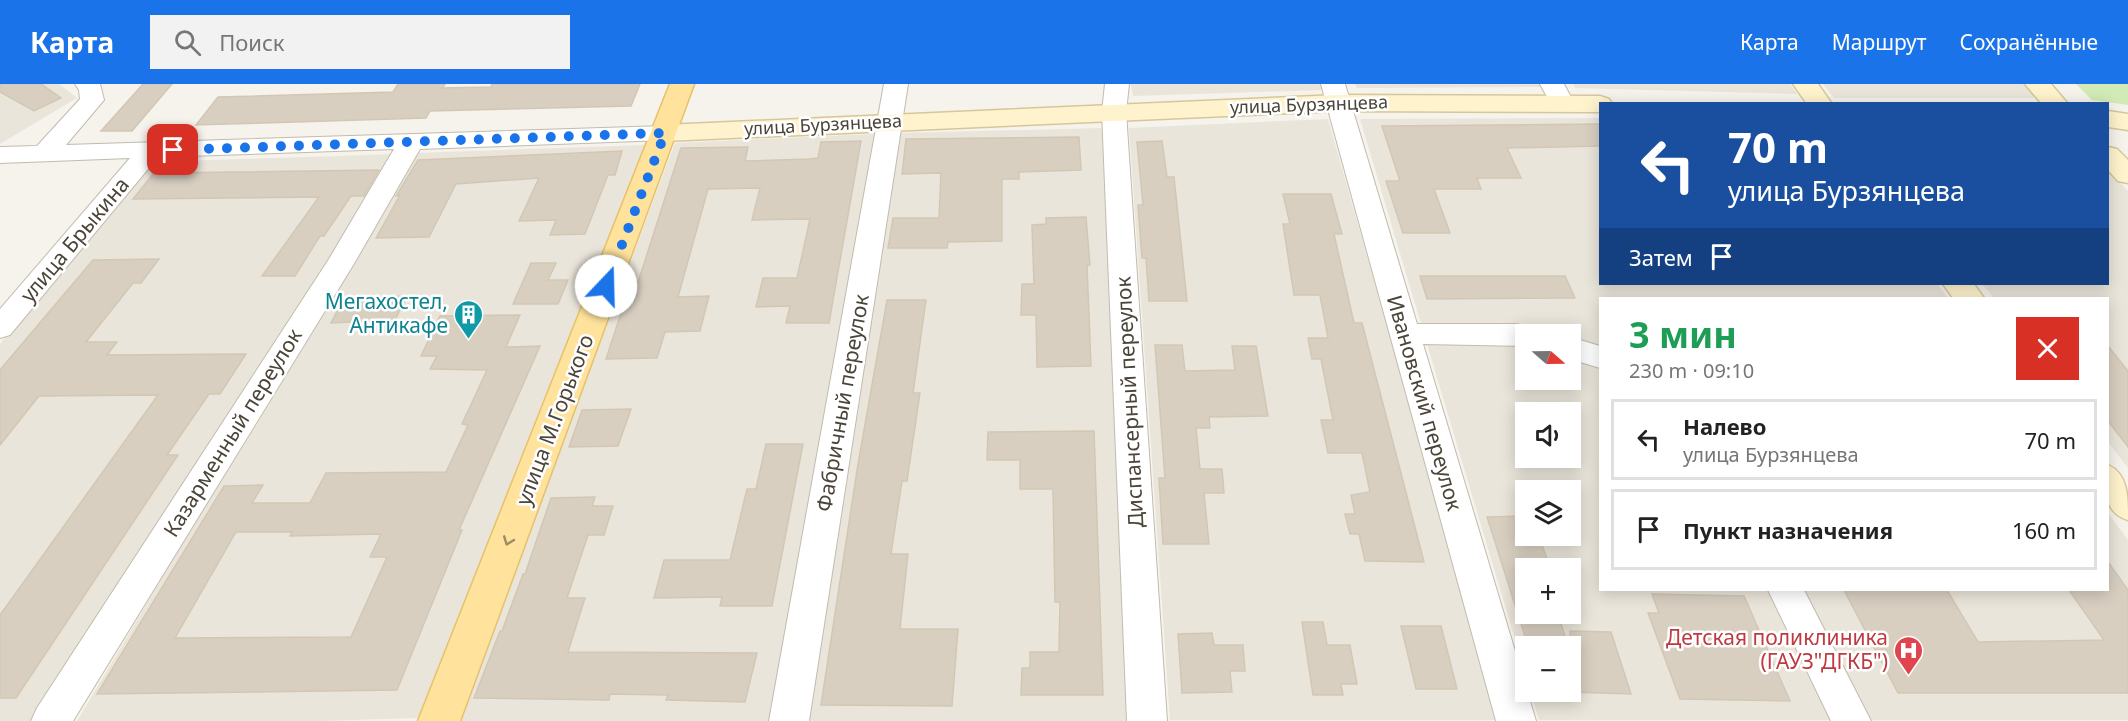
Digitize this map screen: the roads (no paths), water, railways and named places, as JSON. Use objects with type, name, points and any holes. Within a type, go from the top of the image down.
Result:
[{"type":"main road","name":"улица М.Горького","points":[[439,721],[682,84]]},
{"type":"street","points":[[46,152],[92,100],[91,88],[87,84]]},
{"type":"street","name":"Фабричный переулок","points":[[789,721],[896,84]]},
{"type":"street","points":[[1805,84],[1818,102]]},
{"type":"street","points":[[2037,84],[2054,102]]},
{"type":"street","name":"улица Бурзянцева","points":[[0,155],[665,133],[890,122],[1116,98],[1336,93],[1557,94],[1599,104]]},
{"type":"street","name":"Ивановский переулок","points":[[1336,93],[1403,334],[1516,721]]},
{"type":"street","name":"Диспансерный переулок","points":[[1116,98],[1147,721]]},
{"type":"street","points":[[2109,119],[2128,122]]},
{"type":"street","name":"Казарменный переулок","points":[[51,721],[341,262],[411,142]]},
{"type":"street","name":"улица Брыкина","points":[[0,328],[150,151]]},
{"type":"street","points":[[2109,156],[2128,175]]},
{"type":"street","points":[[1959,285],[1968,297]]},
{"type":"street","points":[[1403,334],[1515,334]]},
{"type":"street","points":[[1581,351],[1599,357]]},
{"type":"street","points":[[2109,480],[2128,506]]},
{"type":"street","points":[[1786,591],[1851,721]]},
{"type":"place","name":"Мегахостел, Антикафе","points":[[469,340]]},
{"type":"place","name":"Детская поликлиника (ГАУЗ\"ДГКБ\")","points":[[1909,676]]}]
